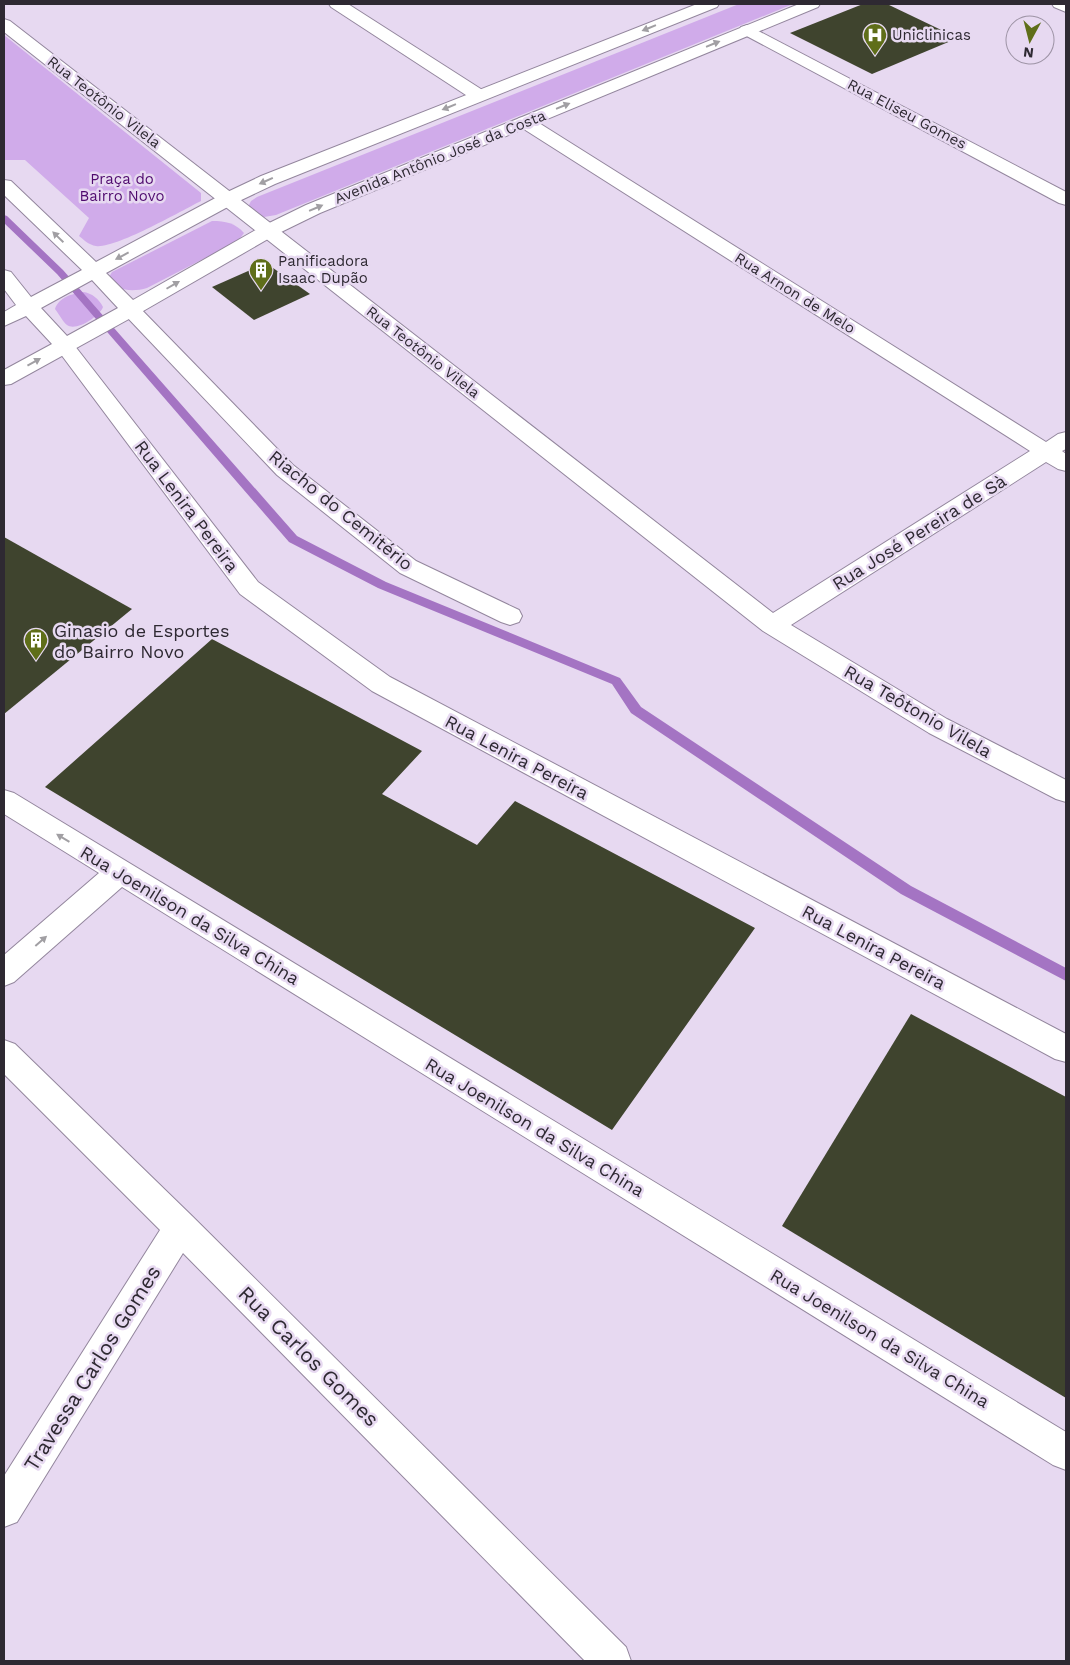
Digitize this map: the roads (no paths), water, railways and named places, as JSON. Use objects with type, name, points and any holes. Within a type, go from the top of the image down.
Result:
[{"type":"street","points":[[337,4],[478,95]]},
{"type":"street","points":[[4,320],[228,198],[268,180],[706,4]]},
{"type":"street","name":"Avenida Antônio José da Costa","points":[[4,378],[110,322],[268,231],[313,209],[812,4]]},
{"type":"street","points":[[1060,4],[1066,6]]},
{"type":"street","name":"Rua Teotônio Vilela","points":[[4,24],[772,625]]},
{"type":"street","name":"Rua Eliseu Gomes","points":[[747,30],[1066,198]]},
{"type":"street","name":"Rua Arnon de Melo","points":[[525,122],[1057,445],[1066,464]]},
{"type":"street","points":[[4,185],[94,271],[131,310]]},
{"type":"street","name":"Rua Lenira Pereira","points":[[4,276],[72,341],[249,588],[381,684],[1066,1049]]},
{"type":"street","name":"Riacho do Cemitério","points":[[131,310],[285,470],[408,568],[510,616]]},
{"type":"street","name":"Rua José Pereira de Sà","points":[[772,625],[1057,445]]},
{"type":"street","name":"Rua Teôtonio Vilela","points":[[772,625],[938,726],[1066,792]]},
{"type":"street","name":"Rua Joenilson da Silva China","points":[[4,801],[1066,1452]]},
{"type":"street","points":[[4,973],[120,872]]},
{"type":"street","name":"Rua Carlos Gomes","points":[[4,1054],[180,1227],[612,1661]]},
{"type":"street","name":"Travessa Carlos Gomes","points":[[4,1509],[180,1227]]},
{"type":"waterway","points":[[4,218],[60,272],[293,539],[382,585],[616,681],[636,710],[906,890],[1066,975]]},
{"type":"place","name":"Uniclinicas","points":[[875,56]]},
{"type":"place","name":"Panificadora Isaac Dupão","points":[[261,291]]},
{"type":"place","name":"Ginasio de Esportes do Bairro Novo","points":[[36,661]]},
{"type":"park label","name":"Praça do Bairro Novo","points":[[122,188]]}]
